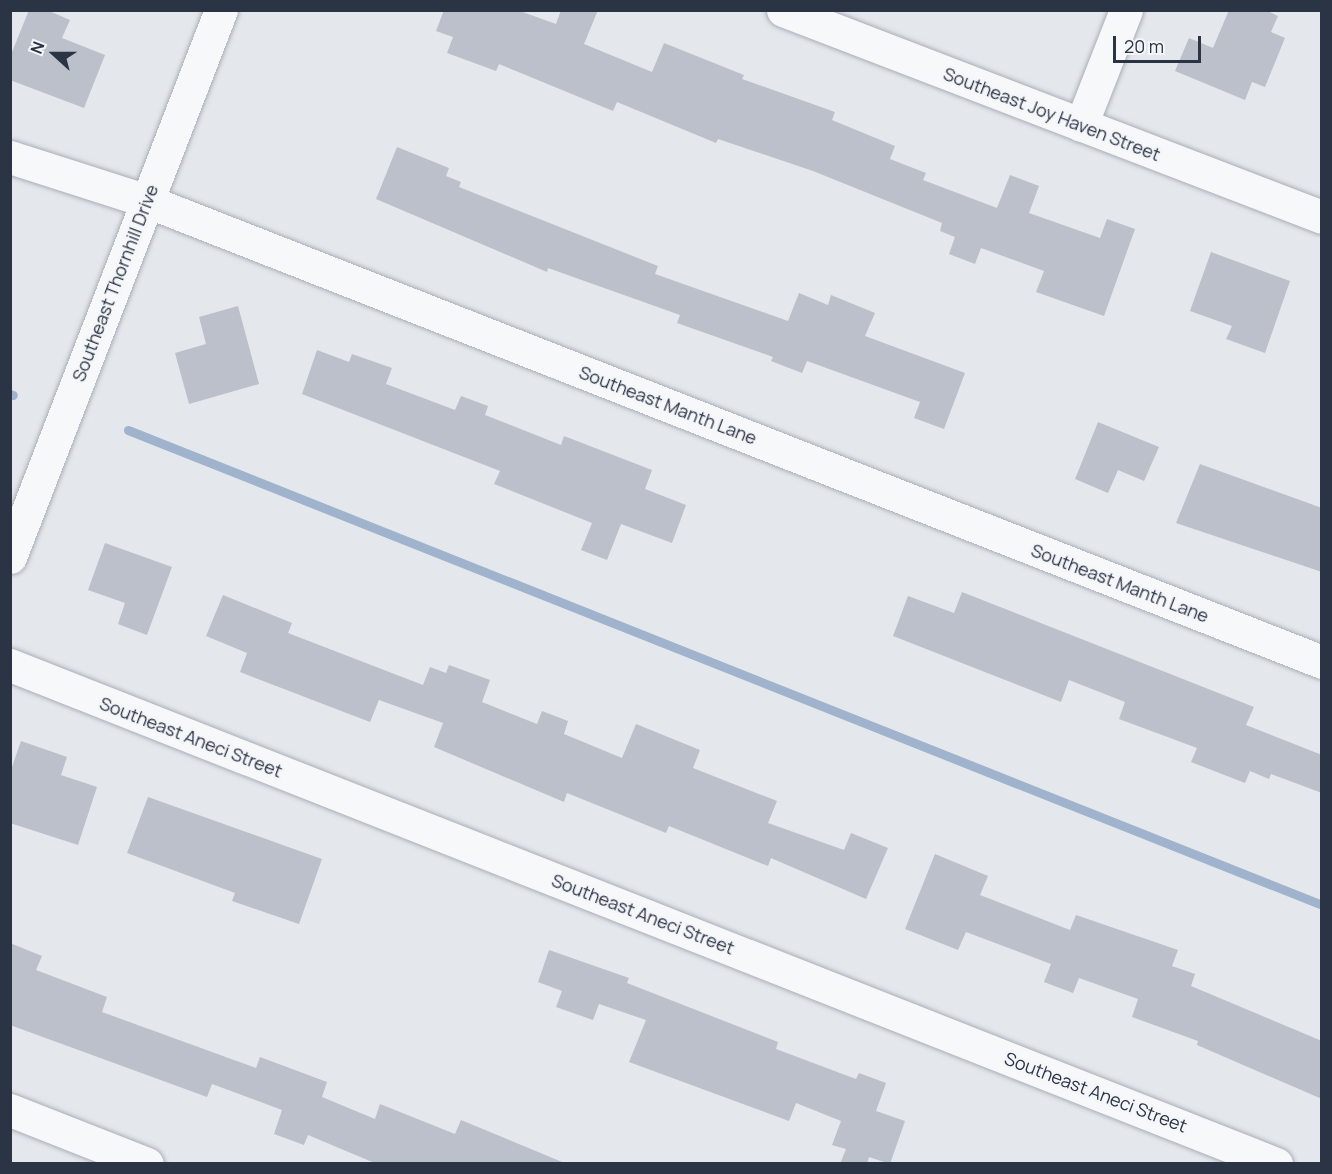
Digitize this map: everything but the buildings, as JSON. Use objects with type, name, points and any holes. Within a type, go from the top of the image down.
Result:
[{"type":"street","name":"Southeast Thornhill Drive","points":[[10,557],[221,10]]},
{"type":"street","name":"Southeast Joy Haven Street","points":[[783,10],[1322,217]]},
{"type":"street","points":[[1081,125],[1126,10]]},
{"type":"street","name":"Southeast Manth Lane","points":[[10,158],[147,201],[1322,662]]},
{"type":"street","name":"Southeast Aneci Street","points":[[10,665],[1276,1164]]},
{"type":"street","points":[[10,1110],[147,1164]]},
{"type":"waterway","points":[[128,430],[1322,905]]}]
